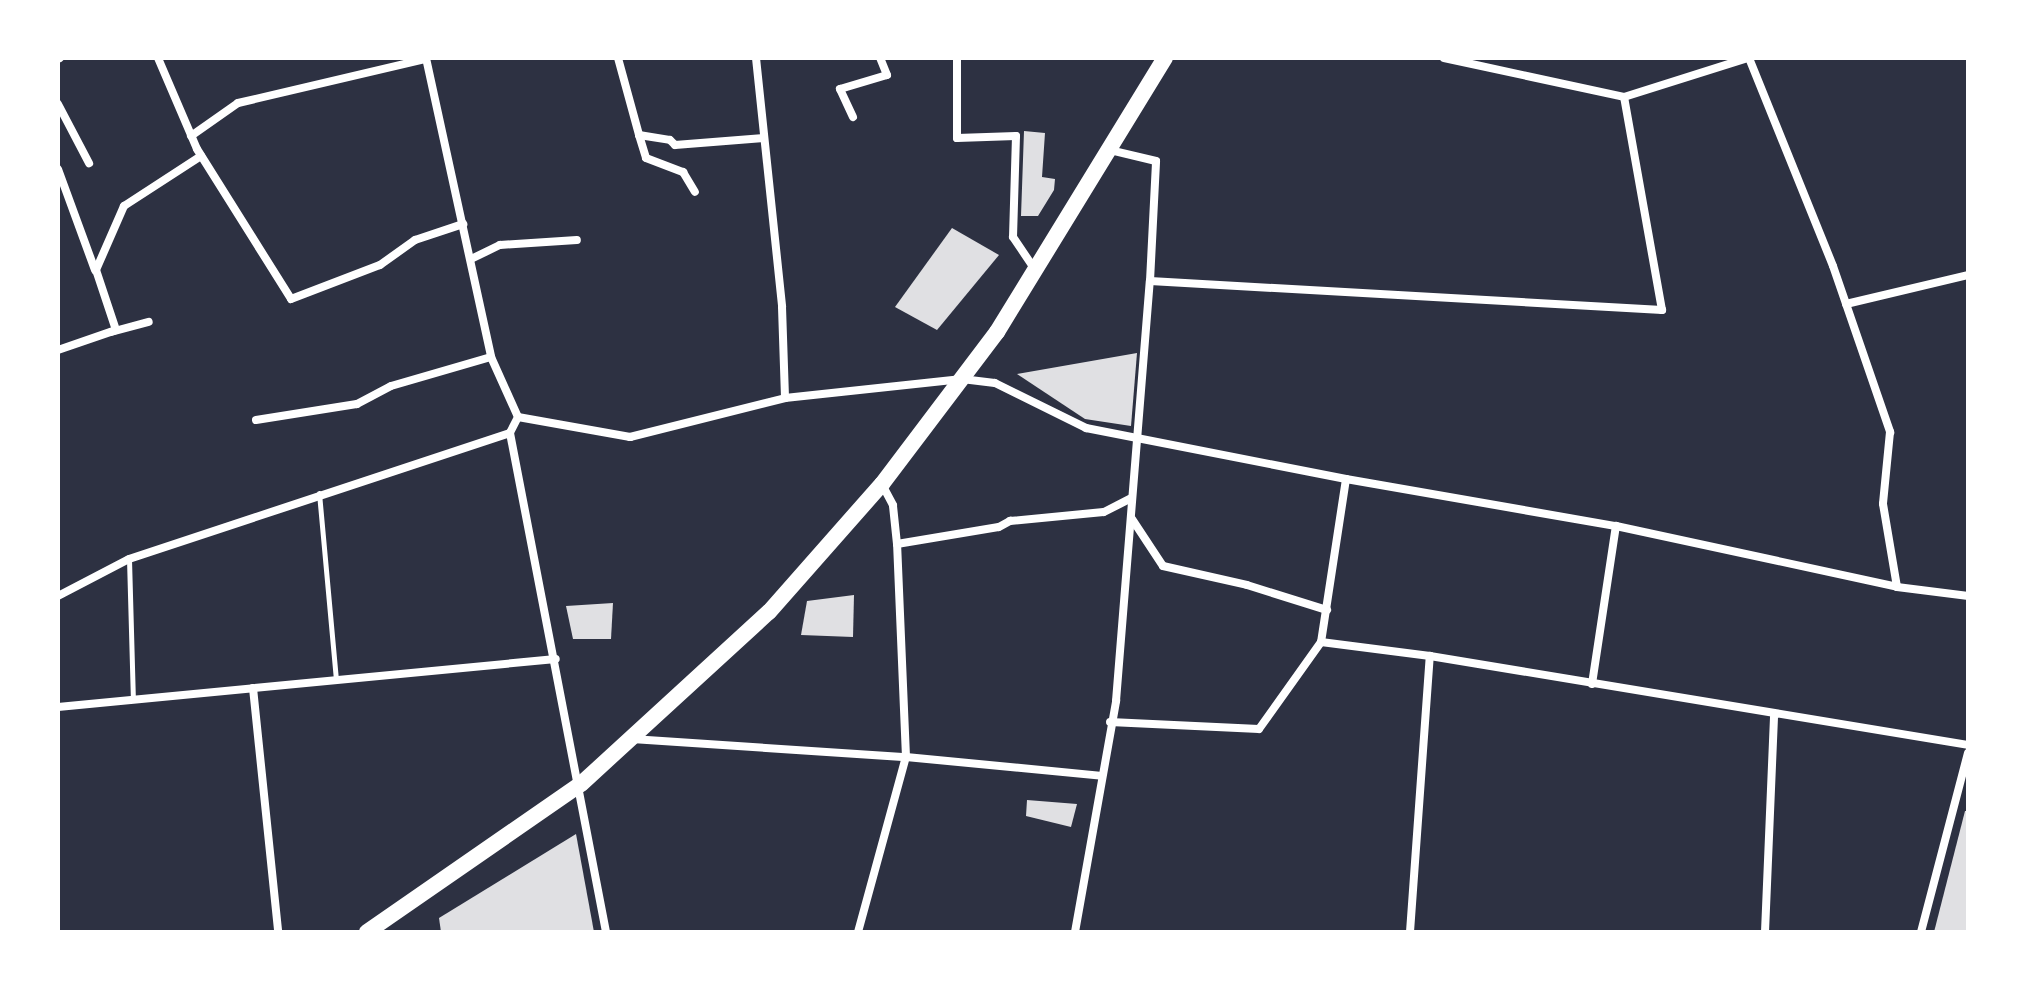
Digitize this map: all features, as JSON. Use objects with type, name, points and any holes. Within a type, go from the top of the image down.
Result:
[{"type":"main road","points":[[367,932],[581,784],[769,612],[882,484],[962,379],[1036,270],[1165,58]]},
{"type":"street","points":[[158,58],[201,156],[291,299],[380,265],[415,240],[463,224]]},
{"type":"street","points":[[618,58],[646,158],[683,172],[695,192]]},
{"type":"street","points":[[756,58],[782,307],[785,398]]},
{"type":"street","points":[[853,117],[840,89],[887,75],[880,58]]},
{"type":"street","points":[[957,58],[957,138],[1016,136],[1013,237],[1036,270]]},
{"type":"street","points":[[1444,58],[1624,97],[1748,58],[1846,304],[1890,432],[1883,504],[1897,587]]},
{"type":"street","points":[[191,136],[238,103],[426,59],[491,357],[518,417]]},
{"type":"street","points":[[1150,281],[1662,310],[1624,97]]},
{"type":"street","points":[[58,104],[89,163]]},
{"type":"street","points":[[639,135],[670,140],[675,145],[764,138]]},
{"type":"street","points":[[1075,932],[1116,701],[1150,281],[1156,161],[1110,150]]},
{"type":"street","points":[[96,270],[124,206],[201,156]]},
{"type":"street","points":[[58,169],[116,330],[111,332]]},
{"type":"street","points":[[471,259],[500,245],[577,240]]},
{"type":"street","points":[[1846,304],[1968,275]]},
{"type":"street","points":[[58,350],[149,322]]},
{"type":"street","points":[[256,420],[357,404],[391,386],[491,357]]},
{"type":"street","points":[[518,417],[630,437],[709,420],[785,398],[962,379],[995,383],[1086,428],[1346,479],[1616,526],[1897,587],[1968,596]]},
{"type":"street","points":[[518,417],[510,433],[581,784],[606,932]]},
{"type":"street","points":[[58,596],[129,559],[319,493],[413,467],[510,433]]},
{"type":"street","points":[[1110,722],[1259,729],[1321,642],[1346,479]]},
{"type":"street","points":[[858,932],[906,757],[897,544],[893,505],[882,484]]},
{"type":"street","points":[[897,544],[999,527],[1010,521],[1104,512],[1132,498]]},
{"type":"street","points":[[1132,519],[1163,566],[1247,585],[1327,610]]},
{"type":"street","points":[[1592,684],[1616,526]]},
{"type":"street","points":[[1321,642],[1430,656],[1968,745]]},
{"type":"street","points":[[1410,932],[1430,656]]},
{"type":"street","points":[[58,707],[556,659]]},
{"type":"street","points":[[253,688],[278,932]]},
{"type":"street","points":[[1765,932],[1774,714]]},
{"type":"street","points":[[632,739],[906,757],[1102,776]]},
{"type":"street","points":[[1921,932],[1968,753]]},
{"type":"lane","points":[[319,493],[336,680]]},
{"type":"lane","points":[[129,559],[133,700]]},
{"type":"building","points":[[1024,131],[1045,133],[1042,177],[1055,179],[1054,190],[1038,216],[1021,216]]},
{"type":"building","points":[[952,228],[999,255],[937,330],[895,307]]},
{"type":"building","points":[[1137,353],[1131,426],[1085,419],[1017,374]]},
{"type":"building","points":[[854,595],[853,637],[801,635],[807,601]]},
{"type":"building","points":[[613,603],[611,639],[573,639],[566,606]]},
{"type":"building","points":[[1027,800],[1077,804],[1071,827],[1026,816]]},
{"type":"building","points":[[1965,811],[1968,811],[1968,932],[1934,932]]},
{"type":"building","points":[[576,834],[594,932],[441,932],[439,918]]}]
